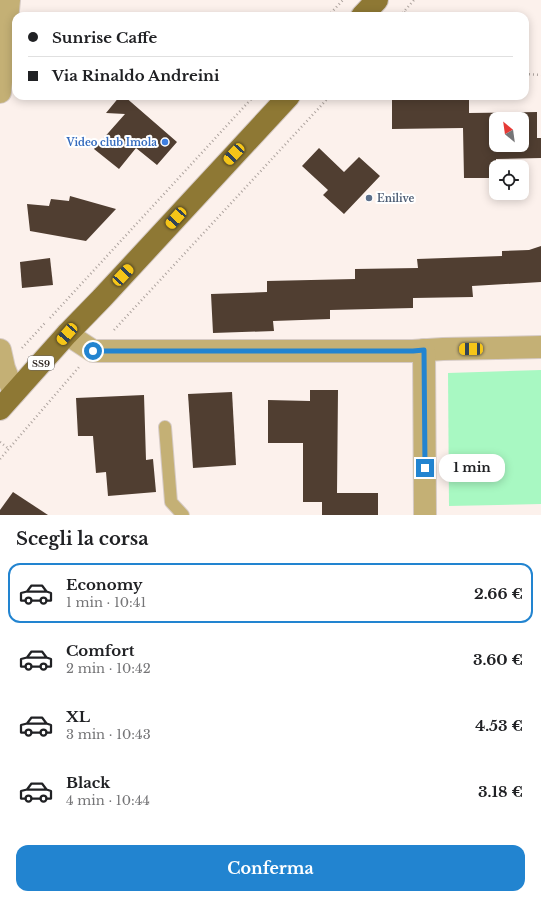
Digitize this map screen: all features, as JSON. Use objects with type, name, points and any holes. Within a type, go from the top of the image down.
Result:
[{"type":"main road","points":[[366,12],[377,0]]},
{"type":"main road","name":"SS9","points":[[0,409],[67,334],[285,100]]},
{"type":"street","points":[[0,92],[9,0]]},
{"type":"street","points":[[67,334],[93,351],[413,351],[541,347]]},
{"type":"street","points":[[424,350],[425,515]]},
{"type":"street","points":[[2,359],[14,393]]},
{"type":"lane","points":[[165,427],[171,502],[182,515]]},
{"type":"path","points":[[332,12],[343,0]]},
{"type":"path","points":[[404,12],[414,0]]},
{"type":"path","points":[[529,74],[541,74]]},
{"type":"path","points":[[2,359],[250,100]]},
{"type":"path","points":[[0,460],[93,351],[326,100]]},
{"type":"path","points":[[0,442],[9,449]]},
{"type":"green space","points":[[541,370],[541,504],[449,506],[448,373]]},
{"type":"building","points":[[117,100],[129,100],[177,142],[157,165],[136,148],[119,169],[94,149],[125,114],[106,113]]},
{"type":"building","points":[[392,100],[469,100],[469,113],[489,113],[489,152],[529,152],[529,112],[537,112],[537,138],[541,138],[541,158],[489,160],[489,178],[464,178],[463,128],[392,129]]},
{"type":"building","points":[[319,148],[344,172],[359,157],[380,176],[344,214],[323,195],[328,190],[302,166]]},
{"type":"building","points":[[70,196],[116,209],[86,241],[30,231],[27,204],[49,206],[51,199],[69,201]]},
{"type":"building","points":[[541,246],[541,282],[472,286],[473,297],[413,298],[413,308],[330,310],[330,319],[273,321],[274,331],[213,333],[211,294],[267,292],[267,281],[355,279],[355,269],[418,268],[417,259],[502,256],[502,251],[529,250]]},
{"type":"building","points":[[50,258],[53,285],[22,288],[20,262]]},
{"type":"building","points":[[310,390],[338,390],[337,493],[378,493],[378,515],[322,515],[322,502],[303,502],[303,443],[268,443],[268,400],[310,401]]},
{"type":"building","points":[[232,392],[236,465],[193,468],[188,394]]},
{"type":"building","points":[[144,395],[146,460],[153,459],[156,492],[108,496],[106,472],[96,473],[93,436],[78,436],[76,398]]},
{"type":"building","points":[[13,492],[48,515],[0,515],[0,510]]},
{"type":"place","name":"Video club Imola","points":[[165,142]]},
{"type":"place","name":"Enilive","points":[[369,198]]},
{"type":"route","points":[[93,351],[424,350],[425,468]]}]
